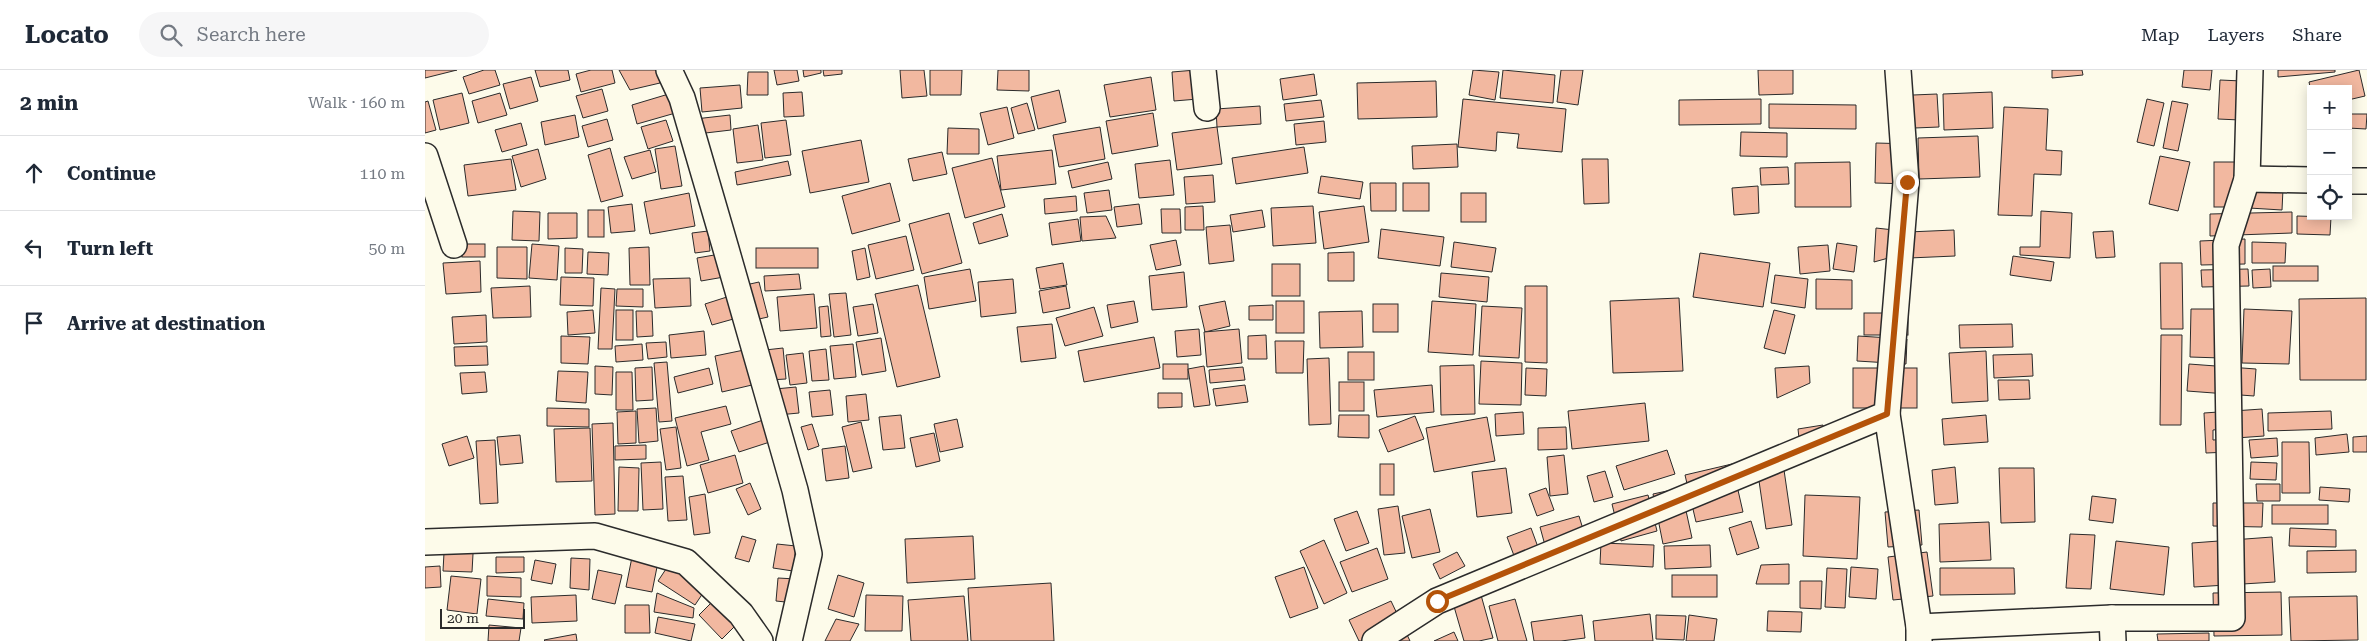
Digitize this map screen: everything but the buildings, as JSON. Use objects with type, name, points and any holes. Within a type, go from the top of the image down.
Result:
[{"type":"street","points":[[669,70],[682,98],[715,211],[795,490],[809,554],[789,641]]},
{"type":"street","points":[[1203,70],[1207,108]]},
{"type":"street","points":[[1898,70],[1907,182],[1887,414],[1919,634],[2112,630],[2232,618],[2226,245],[2247,179],[2250,70]]},
{"type":"street","points":[[425,156],[454,245]]},
{"type":"street","points":[[2247,179],[2307,180]]},
{"type":"street","points":[[2352,181],[2367,181]]},
{"type":"street","points":[[1375,641],[1437,601],[1887,414]]},
{"type":"street","points":[[425,542],[595,536],[686,562],[741,614],[760,641]]},
{"type":"route","points":[[1437,601],[1887,414],[1907,182]]}]
